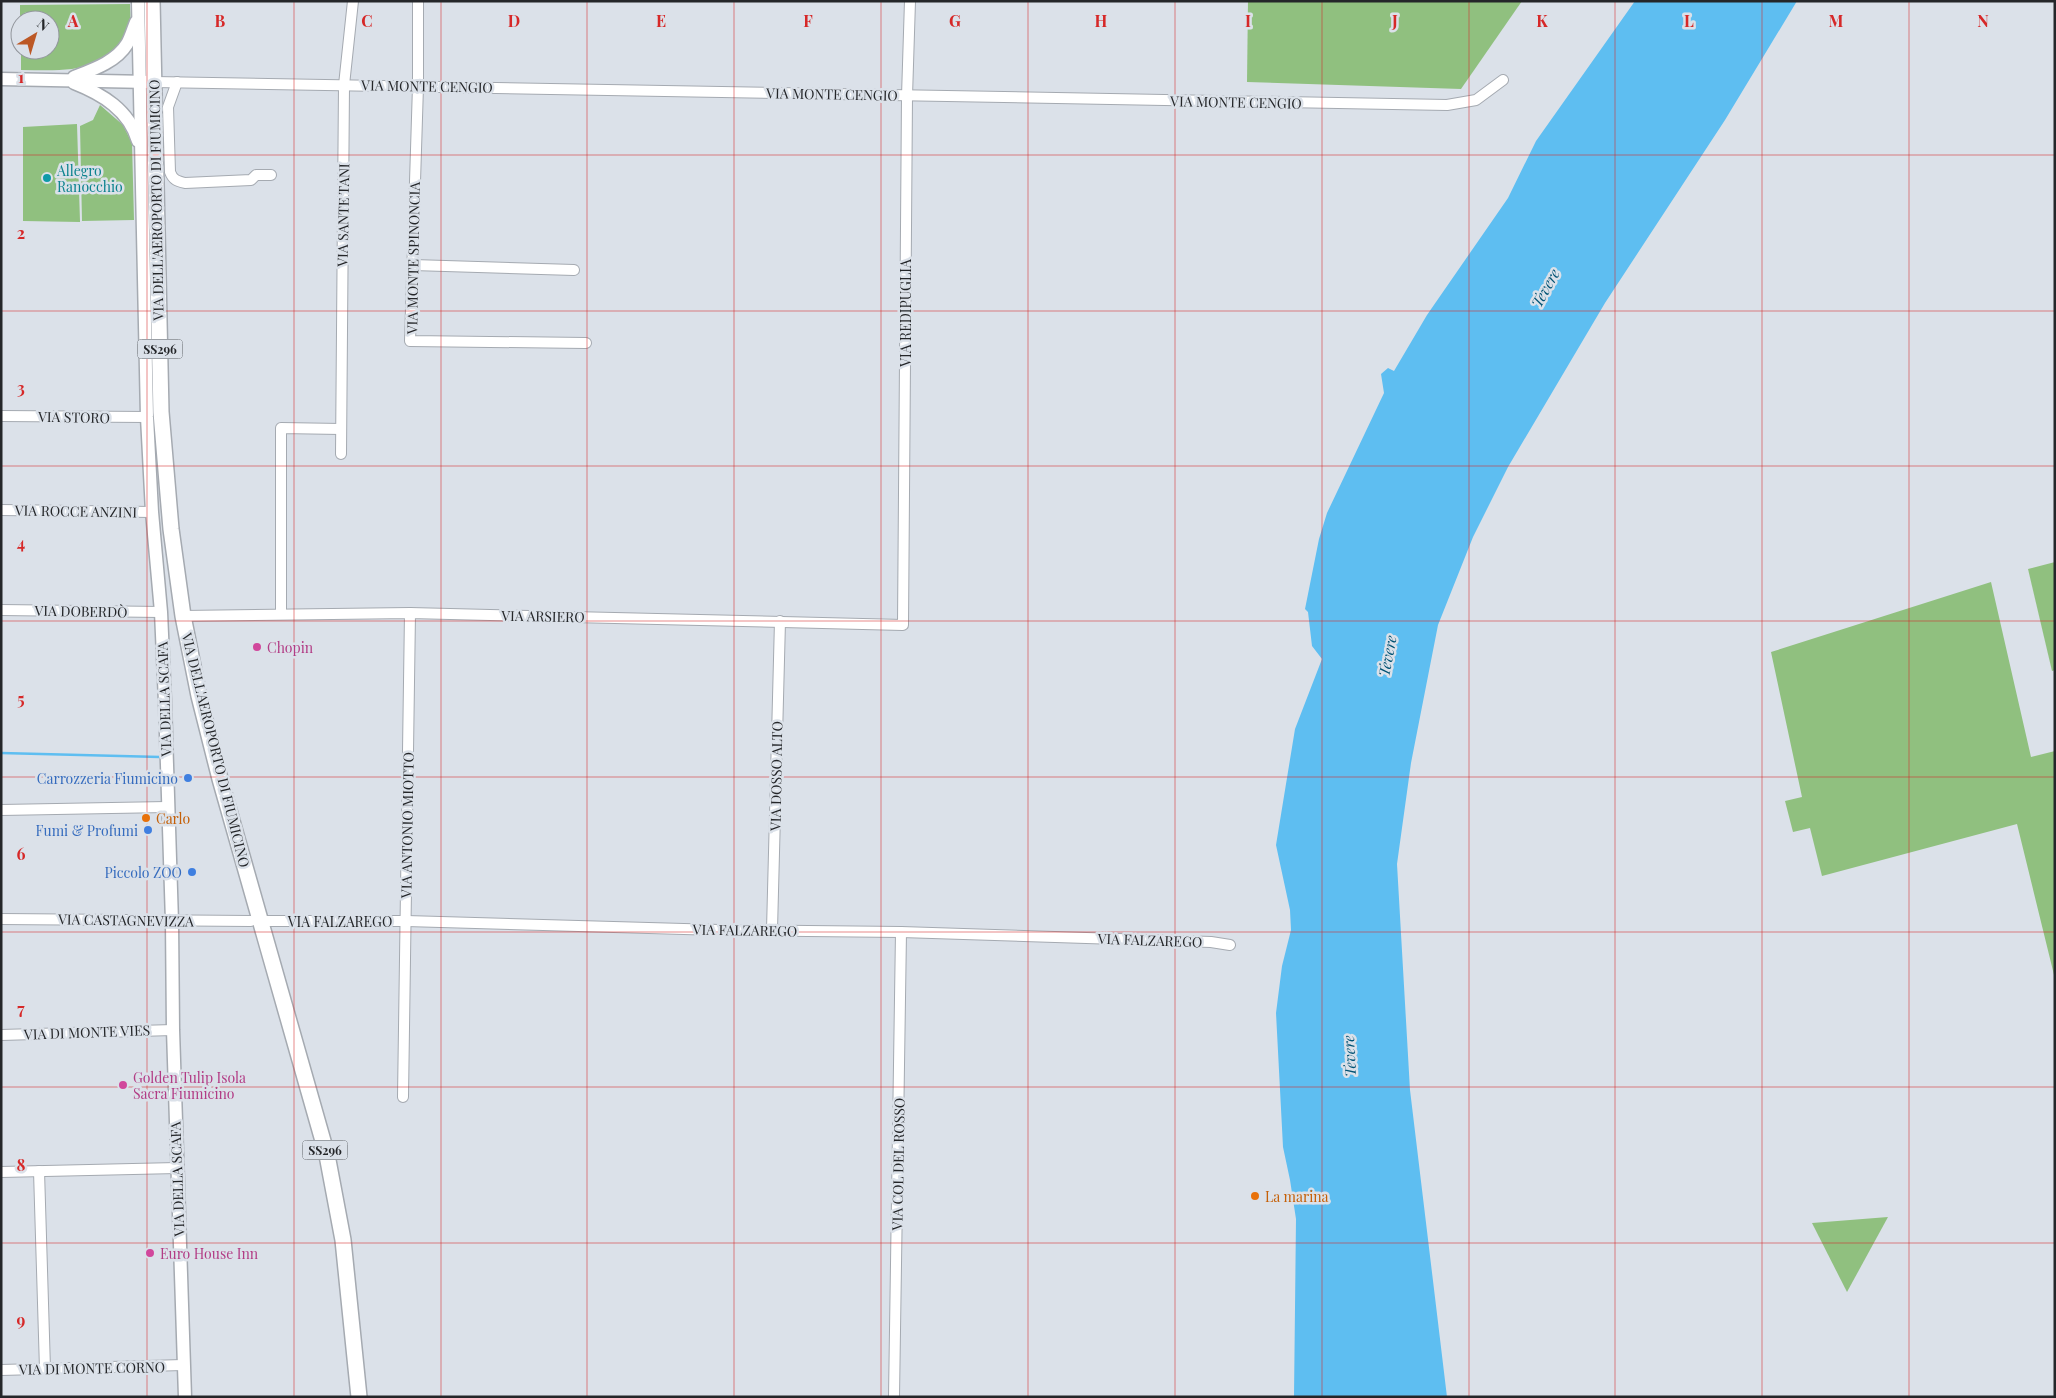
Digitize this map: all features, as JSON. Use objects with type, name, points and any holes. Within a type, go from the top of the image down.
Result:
[{"type":"main road","name":"VIA DELL'AEROPORTO DI FIUMICINO","points":[[152,1],[147,82],[161,412],[171,529],[183,616],[200,696],[255,921],[327,1155],[343,1240],[359,1397]]},
{"type":"street","name":"VIA SANTE TANI","points":[[342,454],[344,85],[353,1]]},
{"type":"street","name":"VIA MONTE SPINONCIA","points":[[418,1],[418,86],[410,340],[586,343]]},
{"type":"street","name":"VIA REDIPUGLIA","points":[[902,625],[907,96],[910,1]]},
{"type":"street","name":"VIA DELLA SCAFA","points":[[138,8],[147,82],[141,152],[147,417],[152,512],[161,612],[165,702],[172,922],[176,1168],[185,1397]]},
{"type":"street","points":[[67,80],[105,64],[124,49],[128,42],[138,8]]},
{"type":"street","points":[[1,79],[147,82]]},
{"type":"street","points":[[67,80],[88,88],[118,107],[135,132],[141,152]]},
{"type":"street","name":"VIA MONTE CENGIO","points":[[147,82],[1447,105],[1476,100],[1502,80]]},
{"type":"street","points":[[177,82],[168,107],[170,172],[172,178],[185,183],[251,180],[256,175],[271,176]]},
{"type":"street","points":[[413,265],[574,270]]},
{"type":"street","name":"VIA STORO","points":[[1,416],[147,417]]},
{"type":"street","points":[[281,614],[281,428],[341,429]]},
{"type":"street","name":"VIA ROCCE ANZINI","points":[[1,510],[152,512]]},
{"type":"street","name":"VIA DOBERDÒ","points":[[1,610],[161,612]]},
{"type":"street","name":"VIA ARSIERO","points":[[183,616],[410,613],[902,625]]},
{"type":"street","name":"VIA ANTONIO MIOTTO","points":[[403,1097],[410,613]]},
{"type":"street","name":"VIA DOSSO ALTO","points":[[772,930],[780,621]]},
{"type":"street","points":[[1,810],[167,807]]},
{"type":"street","name":"VIA CASTAGNEVIZZA","points":[[1,919],[172,922],[255,921]]},
{"type":"street","name":"VIA FALZAREGO","points":[[255,921],[406,921],[901,932],[1211,942],[1230,945]]},
{"type":"street","name":"VIA COL DEL ROSSO","points":[[894,1397],[901,932]]},
{"type":"street","name":"VIA DI MONTE VIES","points":[[1,1035],[173,1030]]},
{"type":"street","points":[[1,1172],[176,1168]]},
{"type":"street","points":[[39,1171],[45,1369]]},
{"type":"street","name":"VIA DI MONTE CORNO","points":[[1,1370],[183,1365]]},
{"type":"green space","points":[[1248,1],[1522,1],[1461,89],[1247,82]]},
{"type":"green space","points":[[130,4],[130,21],[127,32],[116,48],[99,60],[72,69],[21,70],[21,60],[60,60],[60,10],[20,10],[20,5]]},
{"type":"green space","points":[[100,105],[123,125],[132,143],[134,220],[82,221],[80,126],[93,120]]},
{"type":"green space","points":[[77,124],[80,222],[23,221],[23,127]]},
{"type":"green space","points":[[2055,562],[2055,670],[2052,671],[2028,569]]},
{"type":"green space","points":[[1991,582],[2031,757],[2055,751],[2055,979],[2017,824],[1822,876],[1810,828],[1793,832],[1785,801],[1802,797],[1771,652]]},
{"type":"green space","points":[[1888,1217],[1847,1292],[1812,1223]]},
{"type":"water","name":"Tevere","points":[[1635,1],[1797,1],[1725,120],[1605,303],[1508,467],[1473,537],[1438,625],[1411,763],[1397,864],[1410,1090],[1447,1397],[1294,1397],[1296,1219],[1283,1147],[1276,1013],[1282,966],[1291,930],[1290,910],[1276,845],[1295,729],[1322,659],[1312,646],[1308,612],[1305,609],[1319,539],[1327,513],[1384,393],[1381,374],[1388,368],[1394,371],[1427,315],[1508,198],[1536,141]]},
{"type":"waterway","points":[[1,753],[160,757]]},
{"type":"place","name":"Allegro Ranocchio","points":[[47,178]]},
{"type":"place","name":"Chopin","points":[[257,647]]},
{"type":"place","name":"Carrozzeria Fiumicino","points":[[188,778]]},
{"type":"place","name":"Carlo","points":[[146,818]]},
{"type":"place","name":"Fumi & Profumi","points":[[148,830]]},
{"type":"place","name":"Piccolo ZOO","points":[[192,872]]},
{"type":"place","name":"Golden Tulip Isola Sacra Fiumicino","points":[[123,1085]]},
{"type":"place","name":"La marina","points":[[1255,1196]]},
{"type":"place","name":"Euro House Inn","points":[[150,1253]]}]
